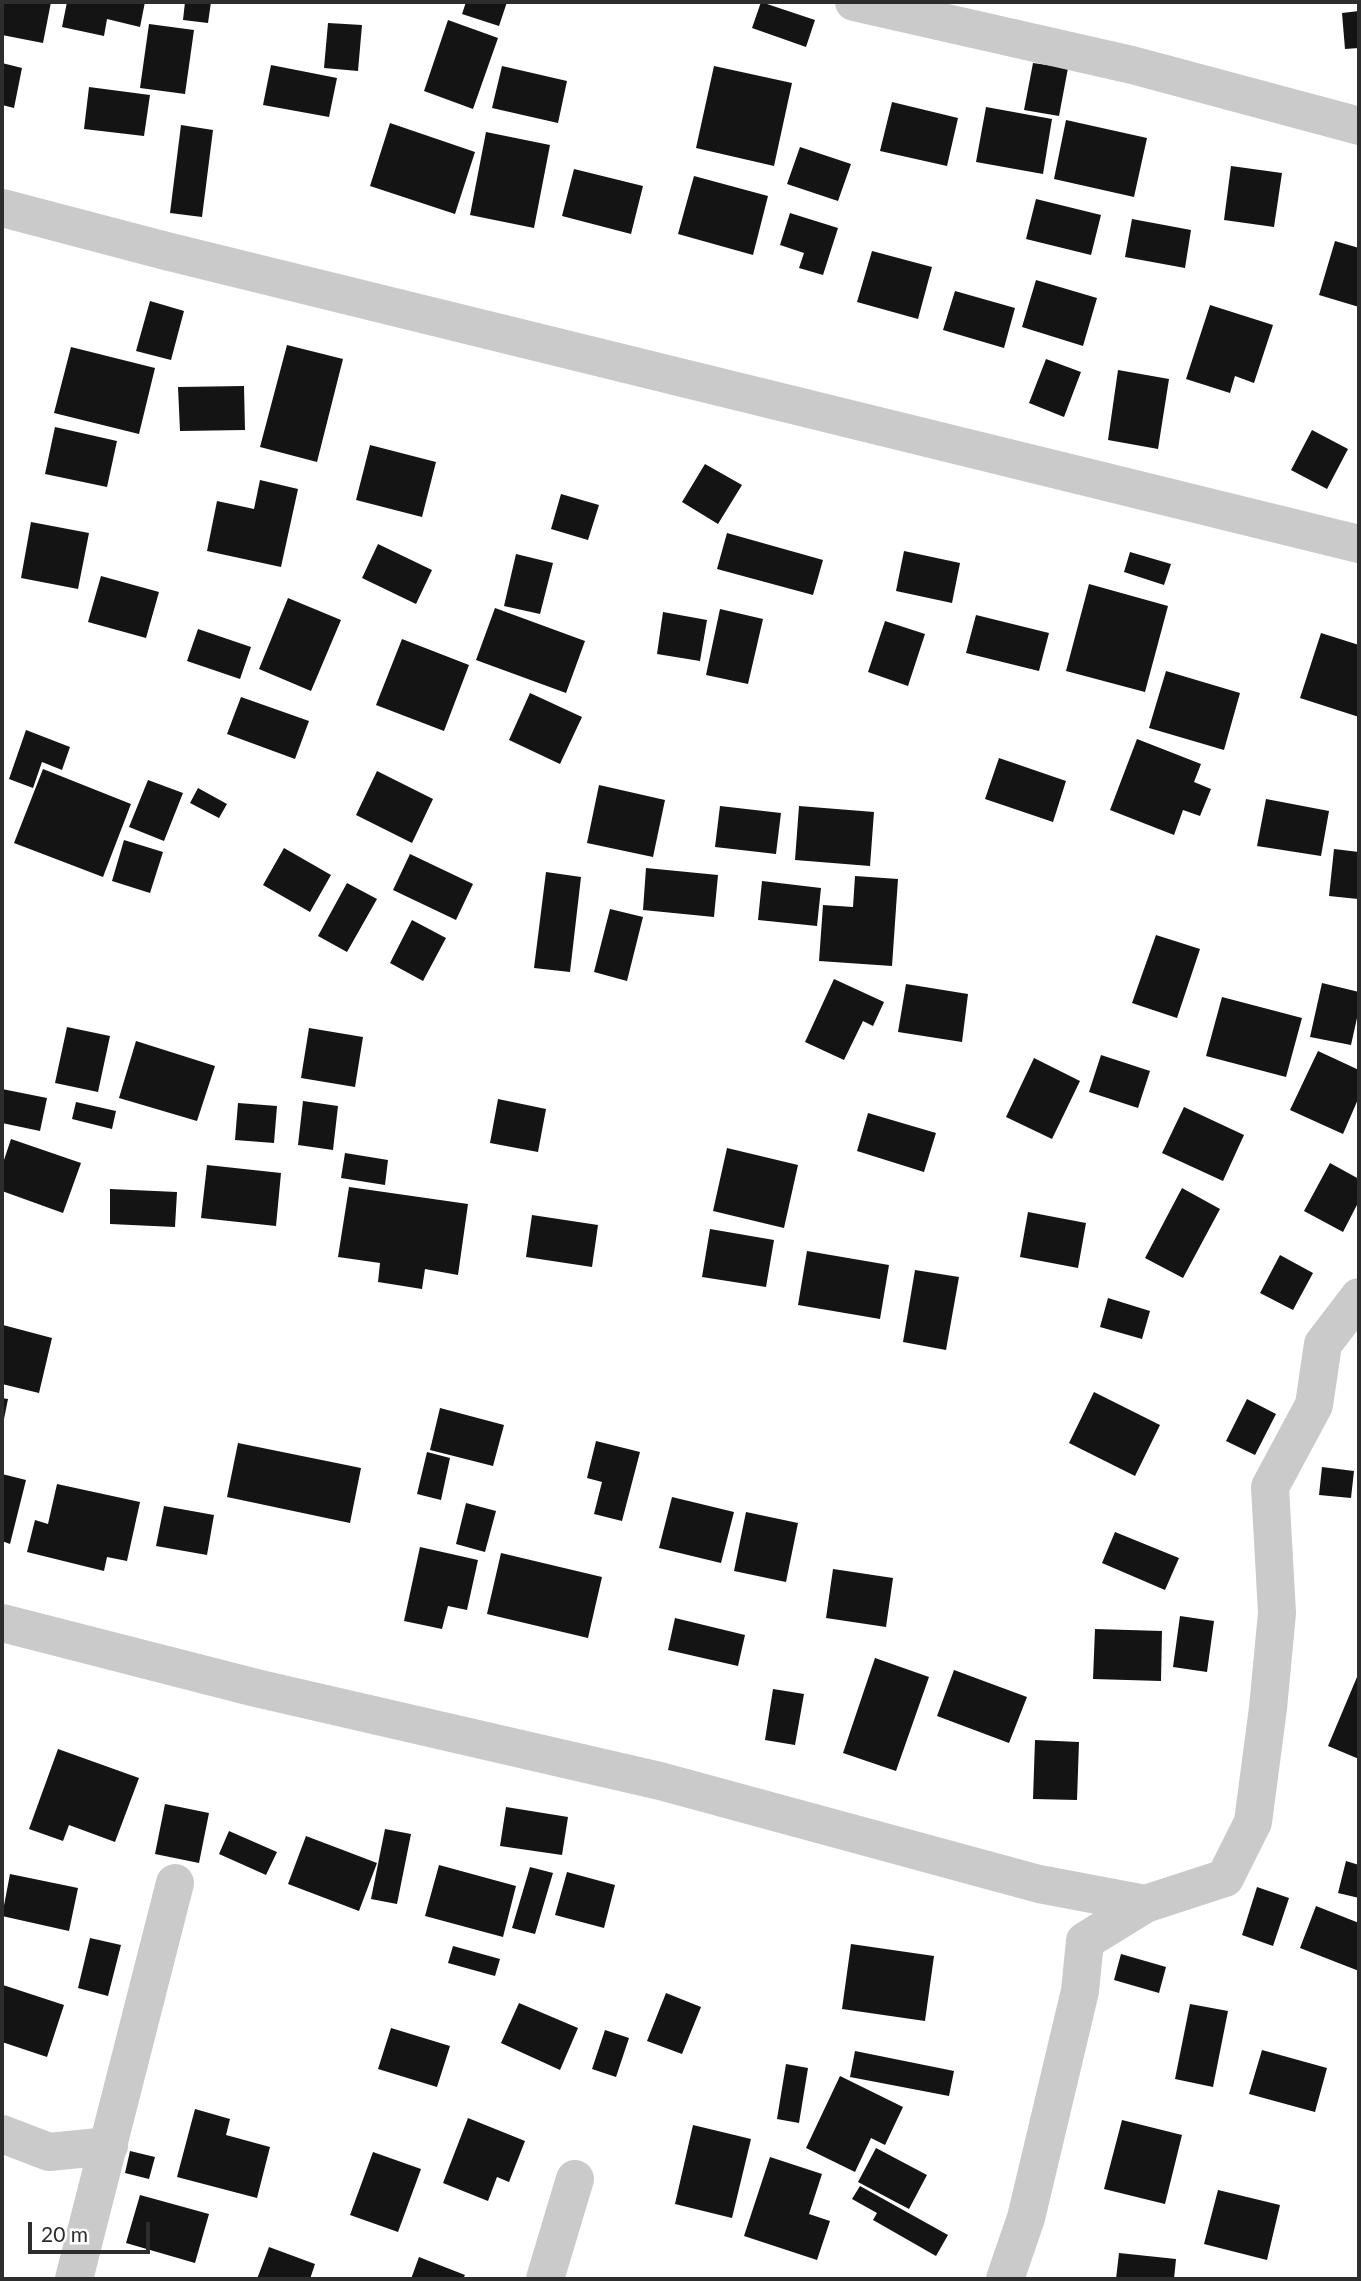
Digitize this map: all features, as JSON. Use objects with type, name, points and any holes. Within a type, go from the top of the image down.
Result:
[{"type":"street","points":[[854,2],[1132,65],[1359,127]]},
{"type":"street","points":[[2,208],[166,251],[1359,544]]},
{"type":"street","points":[[1005,2279],[1026,2218],[1036,2178],[1080,1991],[1085,1941],[1146,1904],[1225,1878],[1253,1822],[1277,1614],[1270,1487],[1314,1405],[1322,1344],[1359,1297]]},
{"type":"street","points":[[2,1623],[256,1688],[660,1781],[1038,1884],[1146,1904]]},
{"type":"street","points":[[74,2279],[175,1883]]},
{"type":"street","points":[[2,2134],[49,2152],[109,2146]]},
{"type":"street","points":[[545,2279],[575,2179]]},
{"type":"building","points":[[2,2],[51,2],[43,43],[2,35]]},
{"type":"building","points":[[67,2],[145,2],[140,27],[107,19],[104,36],[62,27]]},
{"type":"building","points":[[185,2],[211,2],[208,23],[183,20]]},
{"type":"building","points":[[466,2],[507,2],[499,26],[462,14]]},
{"type":"building","points":[[761,2],[815,20],[806,47],[752,28]]},
{"type":"building","points":[[1359,11],[1359,48],[1345,49],[1342,13]]},
{"type":"building","points":[[448,20],[498,38],[473,109],[424,91]]},
{"type":"building","points":[[328,23],[362,25],[358,71],[324,68]]},
{"type":"building","points":[[149,24],[194,30],[185,94],[140,88]]},
{"type":"building","points":[[2,63],[22,68],[14,108],[2,105]]},
{"type":"building","points":[[1033,63],[1068,68],[1059,116],[1024,110]]},
{"type":"building","points":[[271,65],[337,78],[329,117],[263,105]]},
{"type":"building","points":[[502,66],[567,81],[558,123],[492,108]]},
{"type":"building","points":[[714,66],[792,83],[774,166],[696,148]]},
{"type":"building","points":[[89,87],[150,95],[144,136],[84,129]]},
{"type":"building","points":[[892,102],[958,118],[947,166],[880,151]]},
{"type":"building","points":[[986,107],[1052,119],[1043,174],[976,162]]},
{"type":"building","points":[[1066,120],[1147,138],[1134,197],[1054,179]]},
{"type":"building","points":[[390,123],[475,152],[455,214],[370,186]]},
{"type":"building","points":[[181,125],[213,130],[202,217],[170,213]]},
{"type":"building","points":[[486,132],[550,145],[534,228],[470,215]]},
{"type":"building","points":[[800,147],[851,164],[838,201],[787,184]]},
{"type":"building","points":[[1231,166],[1282,173],[1274,227],[1224,220]]},
{"type":"building","points":[[574,169],[643,186],[631,234],[562,216]]},
{"type":"building","points":[[694,176],[768,196],[753,255],[678,234]]},
{"type":"building","points":[[1036,199],[1101,215],[1091,255],[1026,239]]},
{"type":"building","points":[[790,213],[838,228],[823,275],[799,268],[804,253],[780,245]]},
{"type":"building","points":[[1132,219],[1191,230],[1185,268],[1125,257]]},
{"type":"building","points":[[1335,241],[1359,248],[1359,307],[1319,295]]},
{"type":"building","points":[[872,251],[932,267],[918,319],[857,302]]},
{"type":"building","points":[[1036,280],[1097,298],[1083,346],[1022,327]]},
{"type":"building","points":[[955,291],[1015,308],[1004,348],[943,330]]},
{"type":"building","points":[[150,301],[184,311],[171,360],[136,351]]},
{"type":"building","points":[[1210,305],[1273,325],[1254,383],[1235,376],[1230,393],[1186,379]]},
{"type":"building","points":[[287,345],[343,359],[317,462],[260,447]]},
{"type":"building","points":[[71,347],[155,368],[139,434],[54,413]]},
{"type":"building","points":[[1046,359],[1081,372],[1064,417],[1029,403]]},
{"type":"building","points":[[1118,370],[1169,379],[1158,449],[1108,440]]},
{"type":"building","points":[[244,386],[245,430],[180,431],[178,387]]},
{"type":"building","points":[[55,427],[117,441],[107,487],[45,474]]},
{"type":"building","points":[[1312,430],[1348,449],[1327,489],[1291,470]]},
{"type":"building","points":[[370,445],[436,462],[422,517],[356,500]]},
{"type":"building","points":[[705,464],[742,485],[718,524],[682,502]]},
{"type":"building","points":[[260,480],[298,489],[281,567],[207,551],[217,501],[254,509]]},
{"type":"building","points":[[561,494],[599,505],[588,540],[551,529]]},
{"type":"building","points":[[31,522],[89,533],[78,589],[21,578]]},
{"type":"building","points":[[727,533],[823,560],[813,595],[717,569]]},
{"type":"building","points":[[378,544],[432,570],[416,604],[362,578]]},
{"type":"building","points":[[904,551],[960,563],[952,603],[896,591]]},
{"type":"building","points":[[1130,552],[1171,564],[1164,585],[1124,572]]},
{"type":"building","points":[[516,554],[553,563],[540,614],[504,606]]},
{"type":"building","points":[[101,576],[159,592],[146,638],[88,622]]},
{"type":"building","points":[[1089,584],[1168,606],[1145,692],[1066,671]]},
{"type":"building","points":[[288,598],[341,620],[311,691],[259,669]]},
{"type":"building","points":[[495,608],[585,641],[566,693],[476,660]]},
{"type":"building","points":[[720,609],[763,619],[748,684],[706,675]]},
{"type":"building","points":[[663,612],[707,620],[700,661],[657,654]]},
{"type":"building","points":[[976,615],[1049,633],[1039,671],[966,653]]},
{"type":"building","points":[[885,621],[925,634],[908,686],[868,672]]},
{"type":"building","points":[[198,629],[251,647],[240,679],[187,661]]},
{"type":"building","points":[[1321,633],[1359,645],[1359,717],[1300,698]]},
{"type":"building","points":[[402,639],[469,665],[444,731],[376,705]]},
{"type":"building","points":[[1166,671],[1240,693],[1224,750],[1149,728]]},
{"type":"building","points":[[530,693],[582,717],[560,764],[509,740]]},
{"type":"building","points":[[241,697],[309,721],[295,759],[227,734]]},
{"type":"building","points":[[26,730],[70,747],[62,770],[42,762],[33,788],[9,779]]},
{"type":"building","points":[[1137,739],[1201,764],[1194,782],[1211,789],[1200,816],[1183,810],[1174,835],[1110,810]]},
{"type":"building","points":[[999,758],[1066,781],[1053,822],[985,799]]},
{"type":"building","points":[[43,769],[131,804],[103,877],[14,843]]},
{"type":"building","points":[[377,771],[433,799],[412,843],[356,815]]},
{"type":"building","points":[[148,780],[183,793],[164,841],[129,827]]},
{"type":"building","points":[[599,785],[665,800],[653,857],[587,843]]},
{"type":"building","points":[[198,788],[227,804],[219,818],[190,803]]},
{"type":"building","points":[[1266,799],[1329,811],[1321,856],[1257,846]]},
{"type":"building","points":[[720,806],[781,813],[776,854],[715,847]]},
{"type":"building","points":[[799,806],[874,812],[870,866],[795,860]]},
{"type":"building","points":[[124,840],[163,852],[150,893],[112,881]]},
{"type":"building","points":[[284,848],[331,875],[310,912],[263,885]]},
{"type":"building","points":[[1334,849],[1359,852],[1358,899],[1329,896]]},
{"type":"building","points":[[410,854],[473,884],[456,920],[393,890]]},
{"type":"building","points":[[646,868],[718,875],[714,917],[643,910]]},
{"type":"building","points":[[546,872],[581,877],[570,972],[534,968]]},
{"type":"building","points":[[855,876],[898,879],[892,966],[819,961],[823,905],[853,907]]},
{"type":"building","points":[[762,881],[821,888],[817,926],[758,920]]},
{"type":"building","points":[[347,883],[377,899],[347,952],[318,936]]},
{"type":"building","points":[[610,909],[643,917],[627,981],[594,972]]},
{"type":"building","points":[[412,920],[446,938],[423,981],[390,963]]},
{"type":"building","points":[[1156,935],[1200,949],[1177,1018],[1132,1003]]},
{"type":"building","points":[[834,979],[884,1002],[873,1026],[863,1021],[844,1060],[805,1042]]},
{"type":"building","points":[[1322,983],[1359,992],[1359,1009],[1351,1045],[1310,1037]]},
{"type":"building","points":[[906,984],[968,994],[962,1042],[898,1032]]},
{"type":"building","points":[[1222,997],[1302,1018],[1286,1077],[1206,1056]]},
{"type":"building","points":[[67,1027],[110,1036],[98,1092],[55,1083]]},
{"type":"building","points":[[309,1028],[363,1037],[355,1087],[301,1078]]},
{"type":"building","points":[[136,1041],[215,1066],[197,1121],[119,1098]]},
{"type":"building","points":[[1318,1051],[1359,1070],[1359,1097],[1343,1134],[1290,1110]]},
{"type":"building","points":[[1101,1055],[1150,1071],[1138,1108],[1089,1092]]},
{"type":"building","points":[[1034,1058],[1080,1081],[1052,1139],[1006,1117]]},
{"type":"building","points":[[2,1089],[47,1098],[40,1131],[2,1123]]},
{"type":"building","points":[[498,1099],[546,1109],[538,1152],[490,1143]]},
{"type":"building","points":[[303,1101],[338,1106],[333,1150],[298,1145]]},
{"type":"building","points":[[76,1102],[116,1111],[112,1129],[72,1119]]},
{"type":"building","points":[[238,1103],[277,1106],[274,1143],[235,1140]]},
{"type":"building","points":[[1184,1107],[1244,1135],[1223,1181],[1162,1153]]},
{"type":"building","points":[[868,1113],[936,1133],[924,1172],[857,1151]]},
{"type":"building","points":[[11,1139],[81,1163],[63,1213],[2,1191],[2,1166]]},
{"type":"building","points":[[727,1148],[798,1165],[784,1228],[713,1211]]},
{"type":"building","points":[[345,1153],[388,1160],[385,1185],[341,1178]]},
{"type":"building","points":[[1330,1163],[1359,1179],[1359,1201],[1343,1232],[1304,1211]]},
{"type":"building","points":[[207,1165],[281,1173],[276,1226],[201,1218]]},
{"type":"building","points":[[349,1187],[468,1204],[458,1275],[425,1269],[422,1289],[378,1282],[380,1263],[338,1257]]},
{"type":"building","points":[[1182,1188],[1220,1209],[1183,1278],[1145,1258]]},
{"type":"building","points":[[110,1189],[177,1192],[175,1227],[110,1224]]},
{"type":"building","points":[[1028,1212],[1086,1223],[1078,1268],[1020,1257]]},
{"type":"building","points":[[532,1215],[598,1225],[592,1267],[526,1257]]},
{"type":"building","points":[[710,1229],[774,1240],[766,1287],[702,1277]]},
{"type":"building","points":[[807,1251],[889,1265],[880,1319],[798,1305]]},
{"type":"building","points":[[1280,1255],[1313,1273],[1293,1310],[1260,1293]]},
{"type":"building","points":[[915,1270],[959,1277],[946,1350],[903,1342]]},
{"type":"building","points":[[1108,1298],[1150,1311],[1142,1339],[1100,1327]]},
{"type":"building","points":[[3,1325],[52,1338],[39,1393],[2,1384]]},
{"type":"building","points":[[1094,1392],[1160,1425],[1135,1476],[1069,1443]]},
{"type":"building","points":[[2,1398],[8,1399],[3,1424],[2,1424]]},
{"type":"building","points":[[1247,1399],[1276,1414],[1255,1455],[1226,1441]]},
{"type":"building","points":[[440,1408],[504,1425],[493,1466],[430,1450]]},
{"type":"building","points":[[596,1441],[640,1452],[622,1521],[594,1514],[602,1482],[587,1478]]},
{"type":"building","points":[[238,1443],[361,1468],[350,1523],[227,1497]]},
{"type":"building","points":[[427,1452],[450,1458],[441,1500],[417,1494]]},
{"type":"building","points":[[1322,1467],[1354,1471],[1351,1498],[1319,1495]]},
{"type":"building","points":[[2,1474],[26,1480],[10,1544],[2,1541]]},
{"type":"building","points":[[57,1484],[140,1502],[127,1561],[107,1557],[104,1571],[27,1552],[35,1520],[48,1524]]},
{"type":"building","points":[[672,1497],[734,1512],[721,1563],[659,1548]]},
{"type":"building","points":[[466,1503],[496,1511],[485,1552],[456,1544]]},
{"type":"building","points":[[164,1506],[214,1515],[207,1555],[156,1546]]},
{"type":"building","points":[[746,1512],[798,1523],[786,1582],[734,1571]]},
{"type":"building","points":[[1115,1532],[1179,1558],[1165,1590],[1102,1563]]},
{"type":"building","points":[[420,1547],[478,1560],[467,1610],[448,1606],[442,1629],[404,1621]]},
{"type":"building","points":[[501,1553],[602,1577],[588,1638],[487,1614]]},
{"type":"building","points":[[833,1569],[893,1578],[886,1627],[826,1618]]},
{"type":"building","points":[[1180,1616],[1214,1621],[1207,1672],[1173,1667]]},
{"type":"building","points":[[675,1618],[745,1635],[738,1666],[668,1650]]},
{"type":"building","points":[[1095,1629],[1162,1631],[1161,1681],[1093,1679]]},
{"type":"building","points":[[875,1658],[929,1677],[896,1771],[843,1753]]},
{"type":"building","points":[[954,1670],[1027,1697],[1009,1743],[937,1716]]},
{"type":"building","points":[[1357,1677],[1359,1678],[1359,1759],[1328,1746]]},
{"type":"building","points":[[773,1689],[804,1694],[795,1745],[765,1740]]},
{"type":"building","points":[[1035,1740],[1079,1742],[1077,1800],[1033,1799]]},
{"type":"building","points":[[58,1749],[139,1778],[115,1842],[69,1825],[63,1841],[29,1829]]},
{"type":"building","points":[[165,1804],[209,1813],[199,1863],[155,1854]]},
{"type":"building","points":[[506,1807],[568,1817],[562,1855],[500,1846]]},
{"type":"building","points":[[385,1829],[411,1834],[397,1904],[371,1899]]},
{"type":"building","points":[[229,1831],[277,1852],[266,1875],[219,1854]]},
{"type":"building","points":[[306,1836],[377,1863],[359,1911],[288,1884]]},
{"type":"building","points":[[1346,1861],[1359,1865],[1359,1898],[1338,1893]]},
{"type":"building","points":[[439,1865],[516,1886],[503,1937],[425,1916]]},
{"type":"building","points":[[530,1867],[553,1873],[535,1934],[512,1928]]},
{"type":"building","points":[[567,1872],[615,1885],[604,1928],[555,1915]]},
{"type":"building","points":[[10,1874],[78,1888],[69,1931],[2,1916]]},
{"type":"building","points":[[1257,1887],[1289,1898],[1273,1946],[1242,1935]]},
{"type":"building","points":[[1316,1906],[1359,1923],[1359,1971],[1300,1948]]},
{"type":"building","points":[[90,1938],[121,1945],[108,1996],[78,1988]]},
{"type":"building","points":[[851,1944],[934,1956],[925,2021],[842,2009]]},
{"type":"building","points":[[453,1946],[500,1959],[495,1976],[448,1963]]},
{"type":"building","points":[[1121,1954],[1166,1967],[1159,1993],[1114,1980]]},
{"type":"building","points":[[3,1985],[64,2005],[47,2057],[2,2042]]},
{"type":"building","points":[[666,1993],[701,2007],[682,2054],[647,2041]]},
{"type":"building","points":[[519,2003],[578,2028],[560,2070],[501,2043]]},
{"type":"building","points":[[1190,2004],[1228,2011],[1213,2087],[1175,2079]]},
{"type":"building","points":[[391,2028],[450,2046],[437,2087],[378,2069]]},
{"type":"building","points":[[605,2030],[629,2038],[616,2077],[592,2069]]},
{"type":"building","points":[[1262,2050],[1327,2068],[1315,2112],[1249,2094]]},
{"type":"building","points":[[855,2051],[954,2071],[949,2096],[850,2077]]},
{"type":"building","points":[[786,2064],[808,2068],[799,2123],[777,2119]]},
{"type":"building","points":[[840,2076],[903,2107],[885,2145],[871,2138],[855,2172],[806,2148]]},
{"type":"building","points":[[195,2109],[230,2119],[226,2135],[270,2147],[257,2198],[177,2177]]},
{"type":"building","points":[[468,2118],[525,2141],[509,2182],[497,2177],[488,2201],[443,2183]]},
{"type":"building","points":[[1122,2120],[1182,2135],[1165,2204],[1104,2189]]},
{"type":"building","points":[[693,2125],[751,2139],[732,2218],[675,2204]]},
{"type":"building","points":[[876,2148],[927,2175],[909,2209],[858,2182]]},
{"type":"building","points":[[130,2151],[155,2157],[149,2179],[125,2173]]},
{"type":"building","points":[[373,2152],[421,2169],[398,2232],[350,2215]]},
{"type":"building","points":[[770,2157],[822,2174],[809,2214],[830,2221],[817,2260],[744,2236]]},
{"type":"building","points":[[860,2186],[948,2235],[936,2256],[873,2220],[877,2213],[852,2199]]},
{"type":"building","points":[[1218,2190],[1280,2205],[1267,2260],[1204,2244]]},
{"type":"building","points":[[140,2195],[209,2214],[195,2263],[126,2243]]},
{"type":"building","points":[[269,2247],[315,2264],[310,2279],[257,2279]]},
{"type":"building","points":[[1119,2253],[1176,2259],[1174,2279],[1116,2279]]},
{"type":"building","points":[[419,2257],[465,2275],[463,2279],[411,2279]]}]
